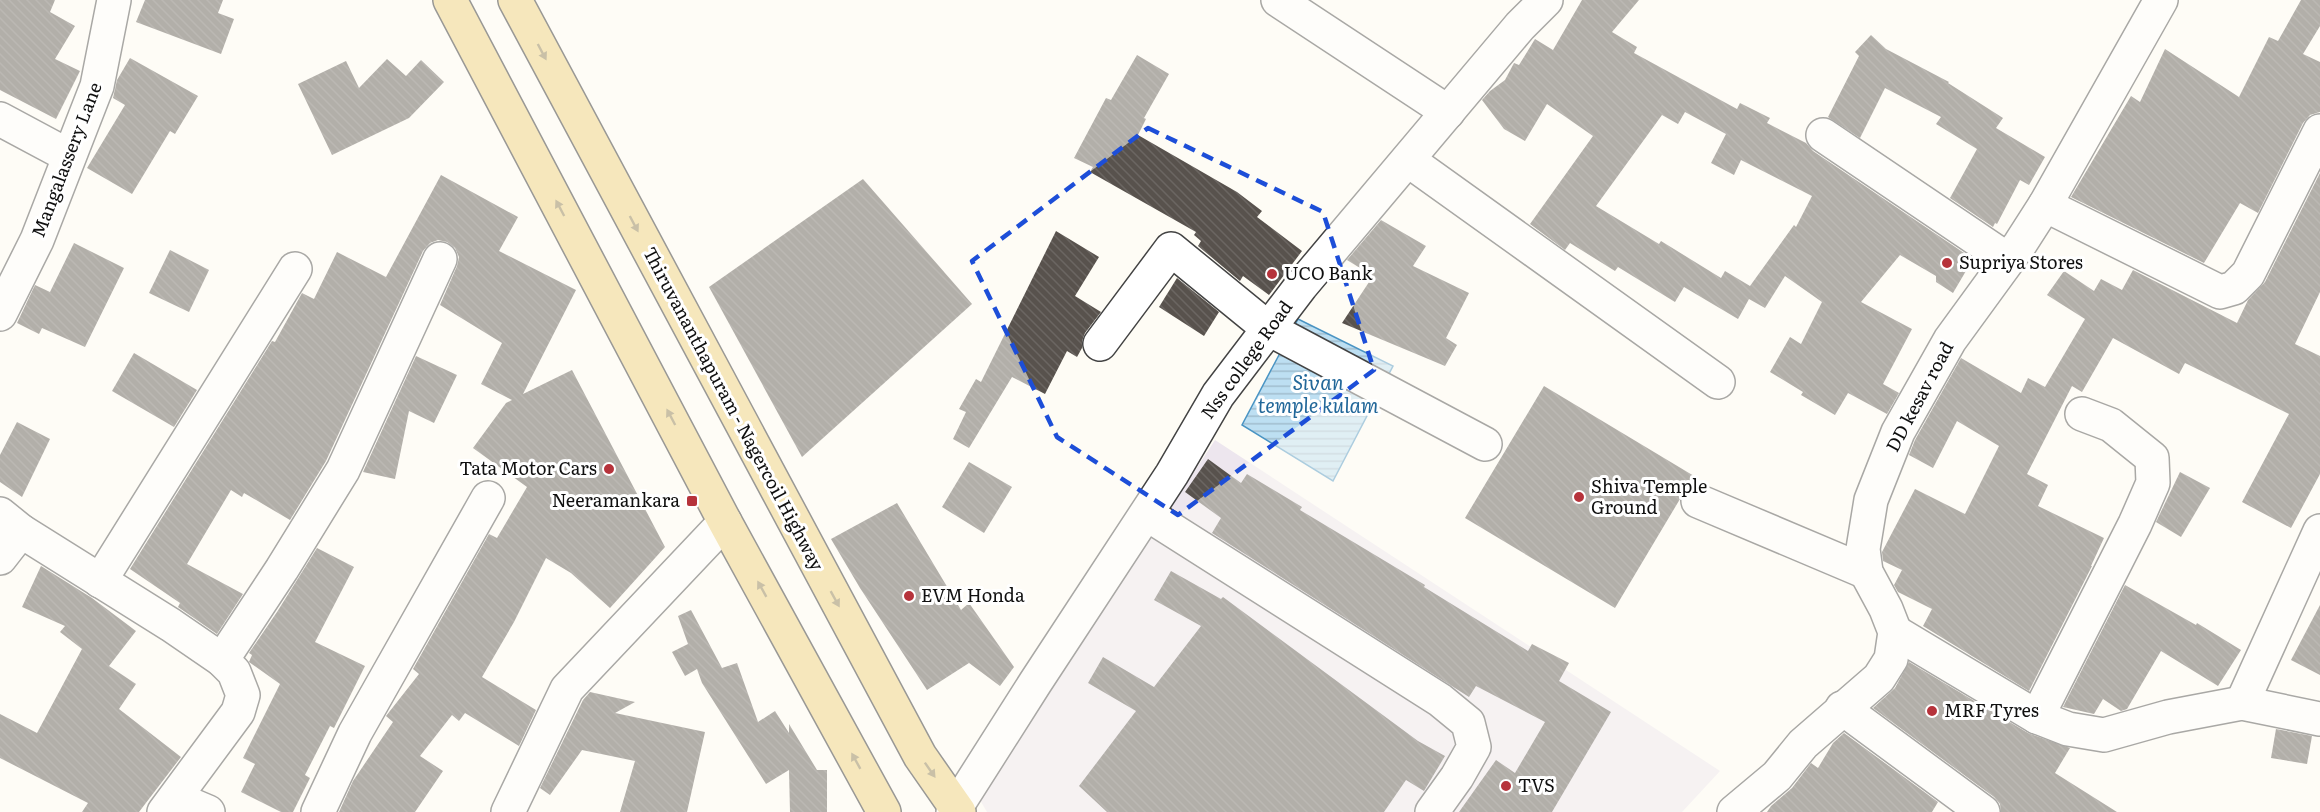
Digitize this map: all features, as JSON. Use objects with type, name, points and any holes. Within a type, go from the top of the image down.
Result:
[{"type":"main road","points":[[450,0],[725,522],[884,812]]},
{"type":"main road","name":"Thiruvananthapuram - Nagercoil Highway","points":[[515,0],[920,756],[956,810]]},
{"type":"street","name":"Mangalassery Lane","points":[[0,314],[37,240],[98,86],[114,0]]},
{"type":"street","points":[[1278,0],[1448,112]]},
{"type":"street","name":"Nss college Road","points":[[956,810],[1147,514],[1218,395],[1301,286],[1520,26],[1546,0]]},
{"type":"street","name":"DD kesav road","points":[[1895,632],[1886,609],[1866,572],[1863,549],[1871,500],[1898,432],[1950,340],[2045,205],[2161,0]]},
{"type":"street","points":[[0,119],[69,156]]},
{"type":"street","points":[[2045,205],[2220,292],[2234,288],[2248,274],[2320,130]]},
{"type":"street","points":[[1822,135],[2008,260]]},
{"type":"street","points":[[1408,160],[1718,382]]},
{"type":"street","points":[[1100,344],[1171,249],[1269,328],[1485,444]]},
{"type":"street","points":[[222,660],[343,470],[440,259]]},
{"type":"street","points":[[100,581],[295,269]]},
{"type":"street","points":[[2037,717],[2135,524],[2153,483],[2152,458],[2111,425],[2082,414]]},
{"type":"street","points":[[318,812],[355,733],[488,498]]},
{"type":"street","points":[[1698,501],[1866,572]]},
{"type":"street","points":[[1147,514],[1440,700],[1468,723],[1474,747],[1457,777],[1432,812]]},
{"type":"street","points":[[508,812],[567,689],[725,522]]},
{"type":"street","points":[[0,558],[10,523],[171,625],[222,660],[234,672],[243,695],[238,712],[170,805],[208,812]]},
{"type":"street","points":[[2242,703],[2320,531]]},
{"type":"street","points":[[1734,812],[1777,776],[1803,744],[1879,678],[1891,659],[1895,632],[2037,717],[2068,729],[2104,735],[2168,717],[2242,703],[2320,719]]},
{"type":"street","points":[[1842,708],[1983,812]]},
{"type":"highlighted area","points":[[1148,128],[1323,212],[1374,370],[1178,515],[1057,437],[972,261]]},
{"type":"shaded area","points":[[1215,440],[1720,771],[1682,812],[987,812],[980,800]]},
{"type":"water","name":"Sivan temple kulam","points":[[1298,319],[1393,366],[1333,481],[1242,425]]},
{"type":"building","points":[[0,0],[55,0],[50,12],[75,26],[55,59],[80,71],[56,119],[0,90]]},
{"type":"building","points":[[145,0],[223,0],[218,13],[234,19],[221,54],[136,22]]},
{"type":"building","points":[[1582,0],[1639,0],[1612,32],[1637,47],[1634,53],[1737,109],[1740,103],[1770,118],[1767,123],[1806,143],[1813,151],[1973,259],[1953,293],[1936,282],[1936,276],[1900,255],[1861,302],[1912,329],[1883,384],[1899,393],[1887,414],[1848,393],[1835,415],[1801,395],[1803,392],[1770,372],[1790,337],[1801,344],[1822,302],[1785,276],[1765,308],[1749,299],[1738,319],[1684,287],[1675,302],[1618,267],[1615,271],[1570,243],[1565,250],[1530,224],[1593,136],[1547,104],[1525,141],[1504,129],[1482,100],[1505,80],[1514,63],[1519,65],[1535,39],[1553,50]],"holes":[[[1685,112],[1726,134],[1711,163],[1734,175],[1741,160],[1812,196],[1796,227],[1794,225],[1750,286],[1725,271],[1721,278],[1661,241],[1659,244],[1596,206],[1662,115],[1678,124]]]},
{"type":"building","points":[[2301,0],[2320,0],[2320,26],[2303,54],[2320,62],[2320,112],[2310,115],[2303,123],[2258,213],[2240,203],[2204,263],[2071,197],[2131,96],[2140,102],[2165,49],[2239,97],[2269,37],[2278,41]]},
{"type":"building","points":[[1871,35],[1886,49],[1949,82],[2003,118],[1996,128],[2045,157],[2029,185],[2020,180],[1997,224],[1995,223],[1993,227],[1950,198],[1977,149],[1936,124],[1941,117],[1885,88],[1860,138],[1828,117],[1859,56],[1855,52]]},
{"type":"building","points":[[1137,55],[1169,74],[1144,118],[1146,119],[1138,135],[1237,192],[1262,211],[1257,217],[1302,251],[1269,295],[1243,276],[1240,281],[1198,246],[1201,241],[1194,235],[1196,232],[1090,172],[1093,167],[1074,158],[1106,98],[1111,100]]},
{"type":"building","points":[[130,58],[198,96],[175,134],[170,131],[132,194],[87,168],[125,105],[113,98],[117,80]]},
{"type":"building","points":[[387,59],[406,76],[421,60],[444,82],[409,118],[332,155],[298,84],[346,61],[359,88]]},
{"type":"building","points":[[2320,173],[2320,292],[2295,344],[2320,356],[2320,474],[2291,528],[2242,502],[2289,414],[2185,363],[2179,374],[2113,338],[2082,392],[2072,386],[2027,474],[2048,485],[2038,506],[2104,538],[2029,691],[1923,626],[1932,609],[1898,592],[1894,585],[1902,570],[1883,561],[1882,552],[1915,489],[1965,514],[1999,446],[1957,421],[1933,468],[1909,455],[1961,358],[2021,393],[2028,378],[2045,387],[2085,319],[2047,295],[2064,271],[2094,291],[2101,279],[2122,290],[2133,270],[2237,323],[2248,300],[2265,282]]},
{"type":"building","points":[[441,175],[518,217],[499,251],[576,290],[523,394],[572,370],[665,547],[610,608],[571,573],[546,558],[514,622],[482,677],[536,710],[519,746],[465,713],[459,721],[452,715],[420,756],[443,771],[415,812],[339,812],[353,781],[393,722],[386,716],[419,674],[413,669],[489,534],[497,538],[527,487],[473,448],[506,403],[512,400],[481,384],[502,343],[440,305],[457,266],[459,257],[455,248],[447,242],[438,240],[430,243],[423,251],[326,461],[290,520],[244,493],[242,497],[231,490],[187,564],[243,594],[217,634],[178,607],[180,603],[130,569],[272,341],[275,342],[302,293],[314,299],[337,252],[386,277]]},
{"type":"building","points":[[863,179],[972,304],[802,457],[709,287]]},
{"type":"building","points":[[1381,220],[1426,246],[1413,266],[1469,293],[1446,338],[1457,345],[1445,366],[1342,323],[1373,276],[1347,260]]},
{"type":"building","points":[[1056,231],[1099,257],[1075,296],[1101,312],[1085,333],[1082,348],[1077,357],[1067,351],[1045,394],[1012,377],[969,448],[953,439],[966,412],[959,409],[976,379],[981,382]]},
{"type":"building","points":[[74,243],[124,268],[85,347],[42,328],[39,334],[17,323],[35,285],[50,292]]},
{"type":"building","points":[[170,250],[209,270],[189,312],[149,293]]},
{"type":"building","points":[[1177,278],[1219,312],[1204,336],[1159,307]]},
{"type":"building","points":[[134,353],[197,390],[174,427],[112,391]]},
{"type":"building","points":[[416,356],[457,375],[434,423],[409,411],[395,479],[363,472]]},
{"type":"building","name":"Shiva Temple Ground","points":[[1544,386],[1694,476],[1681,493],[1680,499],[1615,608],[1465,518]]},
{"type":"building","points":[[17,422],[50,439],[22,497],[0,482],[0,455]]},
{"type":"building","points":[[1208,459],[1241,483],[1247,474],[1302,507],[1300,510],[1425,585],[1424,587],[1528,651],[1532,644],[1569,663],[1559,681],[1611,712],[1552,812],[1459,812],[1496,760],[1515,773],[1545,722],[1476,686],[1469,697],[1212,533],[1221,518],[1185,492]]},
{"type":"building","points":[[969,462],[1012,487],[984,533],[942,507]]},
{"type":"building","points":[[2180,472],[2210,488],[2181,537],[2156,522]]},
{"type":"building","name":"EVM Honda","points":[[897,503],[961,610],[969,603],[1014,667],[1000,686],[969,663],[927,690],[860,588],[831,539]]},
{"type":"building","points":[[317,548],[354,567],[315,642],[365,666],[334,728],[330,726],[305,775],[310,778],[293,812],[281,812],[241,792],[255,764],[243,758],[280,684],[249,662],[252,655],[249,653]]},
{"type":"building","points":[[41,566],[92,598],[136,631],[109,666],[136,684],[119,709],[181,757],[139,812],[82,812],[88,803],[0,758],[0,714],[37,733],[82,649],[60,632],[65,626],[22,607]]},
{"type":"building","points":[[1171,571],[1221,599],[1223,597],[1418,741],[1445,756],[1424,791],[1406,780],[1384,812],[1107,812],[1079,786],[1136,711],[1088,683],[1103,657],[1154,687],[1201,626],[1154,600]]},
{"type":"building","points":[[2125,585],[2196,625],[2197,623],[2241,650],[2218,686],[2161,651],[2127,709],[2121,711],[2103,699],[2094,714],[2063,707]]},
{"type":"building","points":[[2320,605],[2320,675],[2291,660]]},
{"type":"building","points":[[691,610],[722,668],[737,663],[758,722],[775,711],[789,733],[789,724],[817,770],[827,770],[827,812],[790,812],[789,770],[766,784],[702,683],[697,669],[685,676],[672,652],[688,644],[678,616]]},
{"type":"building","points":[[1909,662],[2028,733],[2070,748],[2055,773],[2117,812],[2001,812],[2000,804],[1994,797],[1873,708],[1895,688]]},
{"type":"building","points":[[590,692],[635,702],[615,713],[705,732],[687,812],[620,812],[635,761],[582,750],[550,795],[540,788],[583,700]]},
{"type":"building","points":[[2276,729],[2312,736],[2307,764],[2271,758]]},
{"type":"building","points":[[1844,733],[1938,802],[1932,812],[1767,812],[1792,788],[1811,763],[1818,768],[1833,743]]},
{"type":"place","name":"Supriya Stores","points":[[1947,263]]},
{"type":"place","name":"UCO Bank","points":[[1272,274]]},
{"type":"place","name":"Tata Motor Cars","points":[[609,469]]},
{"type":"place","name":"Shiva Temple Ground","points":[[1579,497]]},
{"type":"place","name":"Neeramankara","points":[[692,501]]},
{"type":"place","name":"EVM Honda","points":[[909,596]]},
{"type":"place","name":"MRF Tyres","points":[[1932,711]]},
{"type":"place","name":"TVS","points":[[1506,786]]}]
